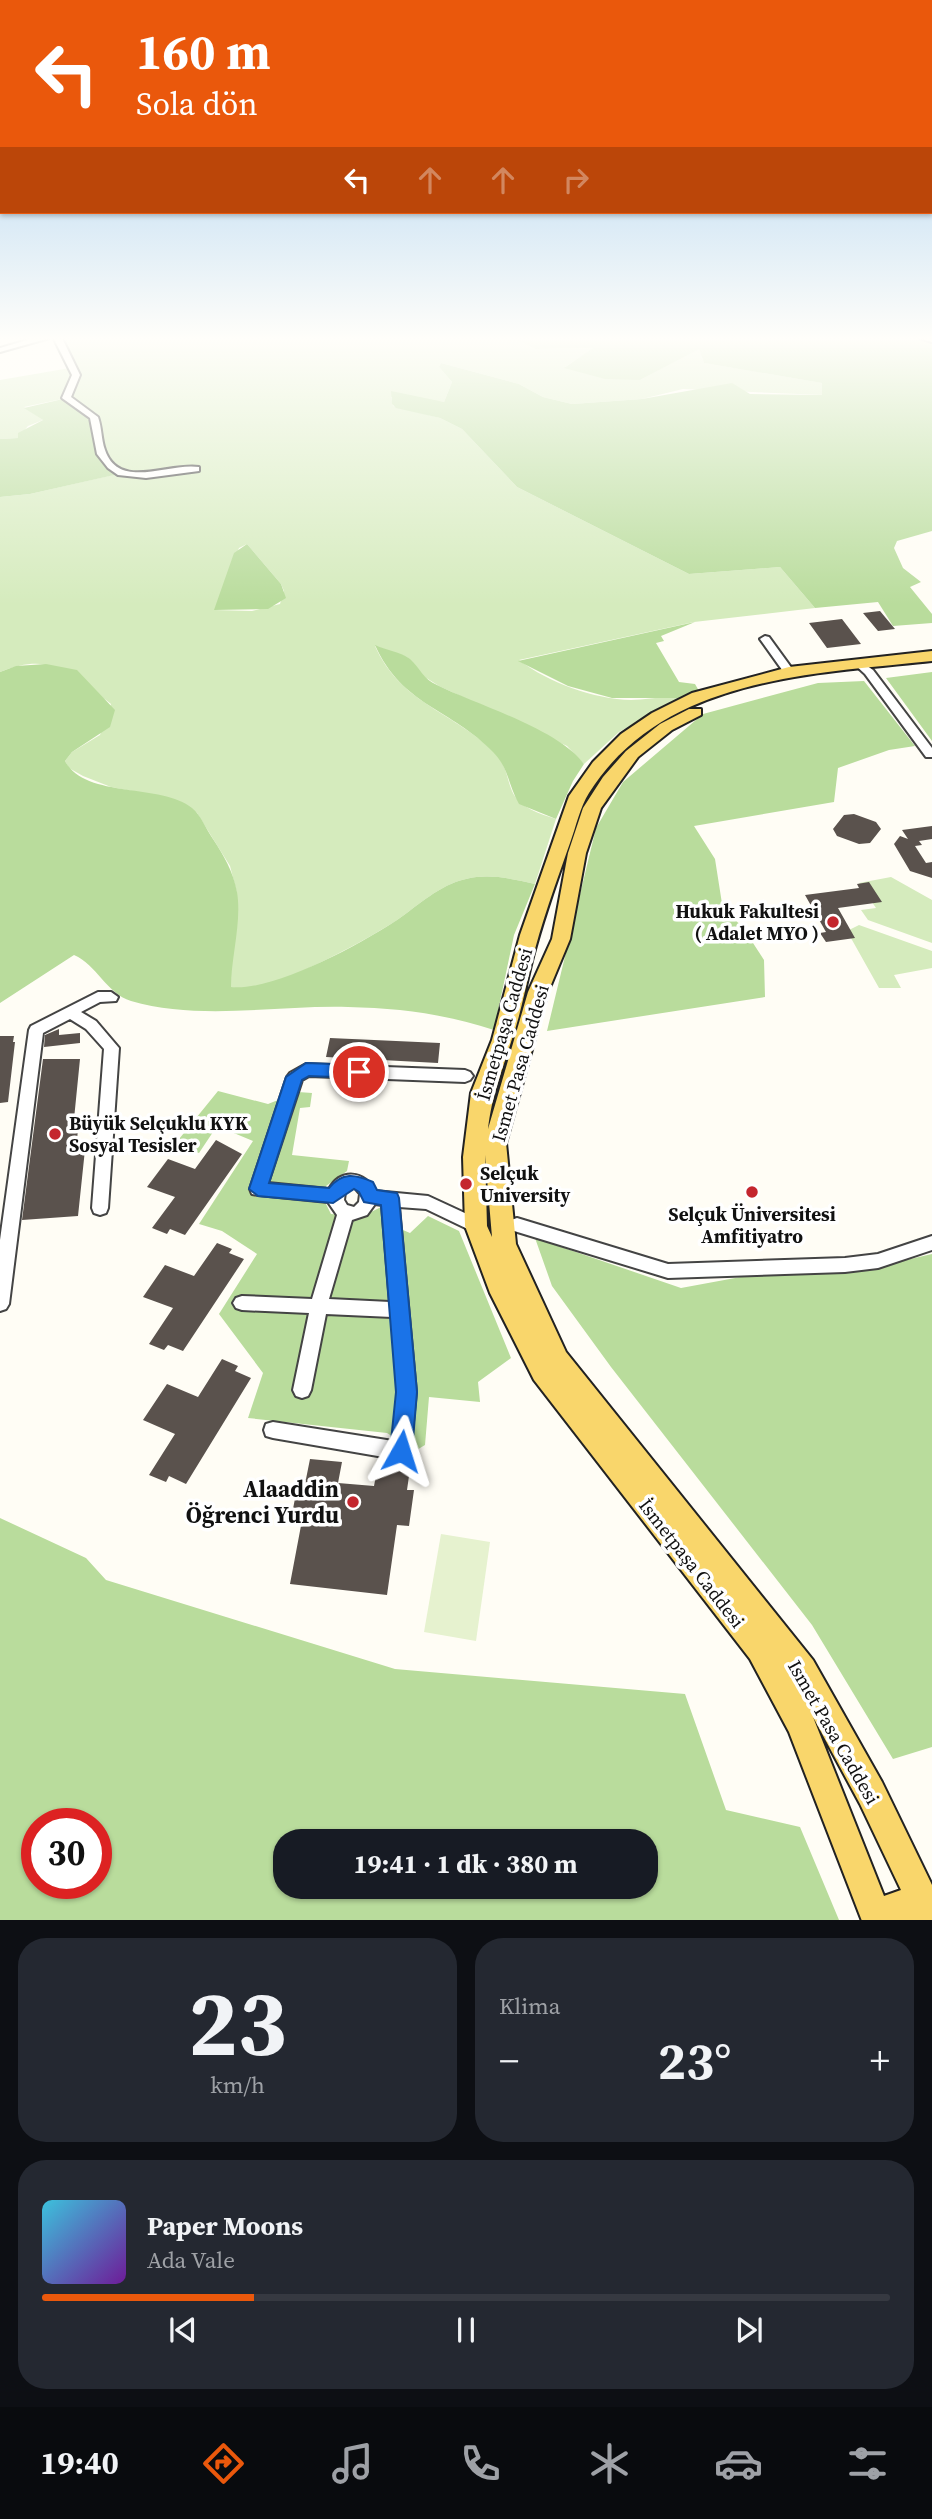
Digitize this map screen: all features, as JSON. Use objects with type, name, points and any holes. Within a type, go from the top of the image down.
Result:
[{"type":"main road","name":"İsmetpaşa Caddesi","points":[[878,1920],[801,1724],[760,1649],[543,1372],[502,1293],[476,1226],[474,1157],[481,1106],[492,1061],[512,1044],[530,933],[578,796],[599,766],[627,737],[658,716],[698,696],[789,672],[865,668],[932,656]]},
{"type":"main road","name":"Ismet Pasa Caddesi","points":[[932,665],[865,668],[741,692],[666,727],[632,754],[609,781],[592,808],[577,853],[560,939],[512,1044],[495,1143],[504,1244],[557,1359],[803,1670],[871,1793],[932,1920]]},
{"type":"main road","points":[[530,933],[541,947],[560,939]]},
{"type":"main road","points":[[885,1920],[891,1910],[906,1905],[924,1911],[932,1920]]},
{"type":"street","points":[[96,426],[101,453],[122,472],[146,477],[180,468],[197,469]]},
{"type":"street","points":[[765,639],[789,672]]},
{"type":"street","points":[[865,668],[930,754]]},
{"type":"street","points":[[0,1304],[36,1030],[98,997],[111,997]]},
{"type":"street","points":[[70,1012],[91,1025],[112,1048],[100,1208]]},
{"type":"street","points":[[333,1196],[258,1189],[295,1077],[306,1070],[465,1076]]},
{"type":"street","points":[[355,1182],[367,1187],[370,1197],[363,1208],[346,1211],[335,1205],[333,1196],[343,1184],[355,1182]]},
{"type":"street","points":[[370,1197],[428,1203],[476,1226]]},
{"type":"street","points":[[273,1430],[401,1451],[407,1392],[390,1198]]},
{"type":"street","points":[[302,1390],[320,1305],[346,1211]]},
{"type":"street","points":[[517,1225],[668,1271],[845,1265],[878,1261],[932,1244]]},
{"type":"street","points":[[242,1303],[400,1310]]},
{"type":"green space","points":[[0,426],[29,426],[18,438],[0,439]]},
{"type":"green space","points":[[32,426],[93,426],[99,452],[123,473],[30,494],[0,497],[0,439],[18,438],[18,433]]},
{"type":"green space","points":[[92,426],[455,426],[462,429],[517,487],[689,574],[780,567],[815,608],[694,622],[519,660],[544,676],[602,697],[631,700],[681,698],[619,732],[584,764],[567,746],[439,686],[420,674],[407,657],[375,646],[385,665],[412,693],[475,736],[496,754],[505,769],[515,797],[520,802],[531,810],[556,819],[535,884],[492,877],[475,877],[456,882],[438,891],[384,928],[305,970],[252,989],[230,987],[237,893],[230,866],[197,813],[157,796],[111,787],[69,768],[65,761],[72,752],[100,735],[111,704],[80,681],[58,668],[46,665],[18,666],[0,672],[0,497],[30,494],[113,475]],"holes":[[[247,544],[284,591],[280,604],[252,611],[215,610],[239,548]]]},
{"type":"green space","points":[[455,426],[932,426],[932,531],[897,541],[894,548],[903,568],[921,582],[910,587],[932,614],[932,623],[893,626],[878,602],[815,608],[780,567],[689,574],[517,487],[462,429]]},
{"type":"green space","points":[[247,544],[281,584],[286,598],[268,609],[214,610],[234,553]]},
{"type":"green space","points":[[695,622],[661,636],[664,641],[656,643],[679,682],[695,684],[699,691],[681,698],[612,698],[568,686],[518,661]]},
{"type":"green space","points":[[375,645],[410,659],[432,683],[537,729],[572,751],[584,764],[556,819],[519,804],[502,764],[493,752],[461,726],[413,694],[386,665]]},
{"type":"green space","points":[[46,664],[77,670],[115,710],[110,727],[72,752],[65,761],[75,773],[106,786],[179,800],[198,814],[228,864],[238,903],[231,987],[249,987],[270,982],[340,953],[456,882],[475,877],[492,877],[535,884],[514,935],[494,1030],[440,1016],[386,1009],[321,1007],[211,1011],[157,1007],[122,997],[89,965],[74,955],[0,1003],[0,672],[16,666]]},
{"type":"green space","points":[[932,672],[932,741],[886,678]]},
{"type":"green space","points":[[864,681],[915,746],[889,750],[838,768],[834,802],[694,826],[715,859],[723,910],[742,926],[764,960],[765,997],[547,1031],[596,828],[623,782],[703,714],[818,683]]},
{"type":"green space","points":[[891,877],[932,900],[932,943],[868,920],[861,910],[876,908],[859,883]]},
{"type":"green space","points":[[859,925],[932,951],[932,968],[894,975],[901,988],[879,988],[847,931]]},
{"type":"green space","points":[[218,1091],[268,1104],[298,1092],[312,1093],[310,1107],[300,1108],[292,1155],[349,1161],[347,1171],[326,1186],[325,1202],[331,1214],[363,1216],[385,1205],[384,1222],[410,1233],[428,1216],[459,1231],[511,1358],[478,1382],[480,1402],[429,1397],[425,1445],[415,1451],[387,1433],[248,1418],[263,1373],[219,1314],[257,1254],[222,1231],[199,1224],[253,1141],[217,1126],[199,1153],[175,1144]]},
{"type":"green space","points":[[535,1238],[681,1288],[746,1276],[850,1273],[932,1254],[932,1747],[893,1759],[812,1625],[611,1367],[552,1286]]},
{"type":"green space","points":[[0,1518],[86,1558],[106,1580],[395,1669],[685,1694],[726,1810],[800,1827],[839,1920],[0,1920]]},
{"type":"green space","points":[[441,1534],[490,1542],[476,1641],[424,1632]]},
{"type":"building","points":[[880,611],[895,629],[878,631],[863,613]]},
{"type":"building","points":[[842,619],[861,644],[827,648],[809,623]]},
{"type":"building","points":[[854,814],[876,822],[881,829],[870,843],[859,844],[837,836],[833,829],[844,815]]},
{"type":"building","points":[[932,826],[932,839],[919,841],[922,845],[915,846],[926,863],[932,862],[932,878],[910,871],[894,844],[900,836],[908,839],[902,830]]},
{"type":"building","name":"Hukuk Fakultesi ( Adalet MYO )","points":[[869,882],[882,902],[838,908],[855,938],[826,942],[820,933],[826,932],[805,895],[859,888],[857,884]]},
{"type":"building","points":[[59,1029],[59,1035],[80,1033],[80,1043],[44,1047],[45,1035]]},
{"type":"building","points":[[0,1036],[14,1036],[15,1042],[8,1102],[0,1103]]},
{"type":"building","points":[[330,1038],[440,1043],[438,1063],[326,1057]]},
{"type":"building","name":"Büyük Selçuklu KYK Sosyal Tesisler","points":[[43,1059],[80,1059],[73,1129],[78,1129],[77,1140],[86,1140],[78,1216],[22,1220]]},
{"type":"building","points":[[216,1140],[242,1154],[185,1235],[170,1229],[167,1234],[152,1228],[175,1197],[147,1187],[168,1159],[195,1169]]},
{"type":"building","points":[[217,1243],[232,1249],[229,1253],[244,1259],[183,1351],[168,1345],[164,1350],[149,1344],[173,1308],[143,1297],[165,1265],[194,1276]]},
{"type":"building","name":"Alaaddin Öğrenci Yurdu","points":[[222,1359],[238,1366],[235,1371],[251,1378],[186,1484],[169,1476],[166,1482],[149,1475],[175,1434],[143,1420],[167,1384],[198,1397]]},
{"type":"building","points":[[310,1459],[342,1462],[338,1483],[374,1486],[378,1465],[410,1469],[407,1490],[414,1490],[409,1526],[397,1525],[387,1595],[290,1584],[303,1515],[292,1514],[299,1478],[306,1479]]},
{"type":"place","name":"Hukuk Fakultesi ( Adalet MYO )","points":[[833,922]]},
{"type":"place","name":"Büyük Selçuklu KYK Sosyal Tesisler","points":[[55,1134]]},
{"type":"place","name":"Selçuk University","points":[[466,1184]]},
{"type":"place","name":"Selçuk Üniversitesi Amfitiyatro","points":[[752,1192]]},
{"type":"place","name":"Alaaddin Öğrenci Yurdu","points":[[353,1502]]},
{"type":"route","points":[[359,1072],[306,1070],[295,1077],[258,1189],[333,1196],[338,1187],[355,1182],[367,1187],[370,1197],[390,1198],[407,1392],[401,1451]]}]
